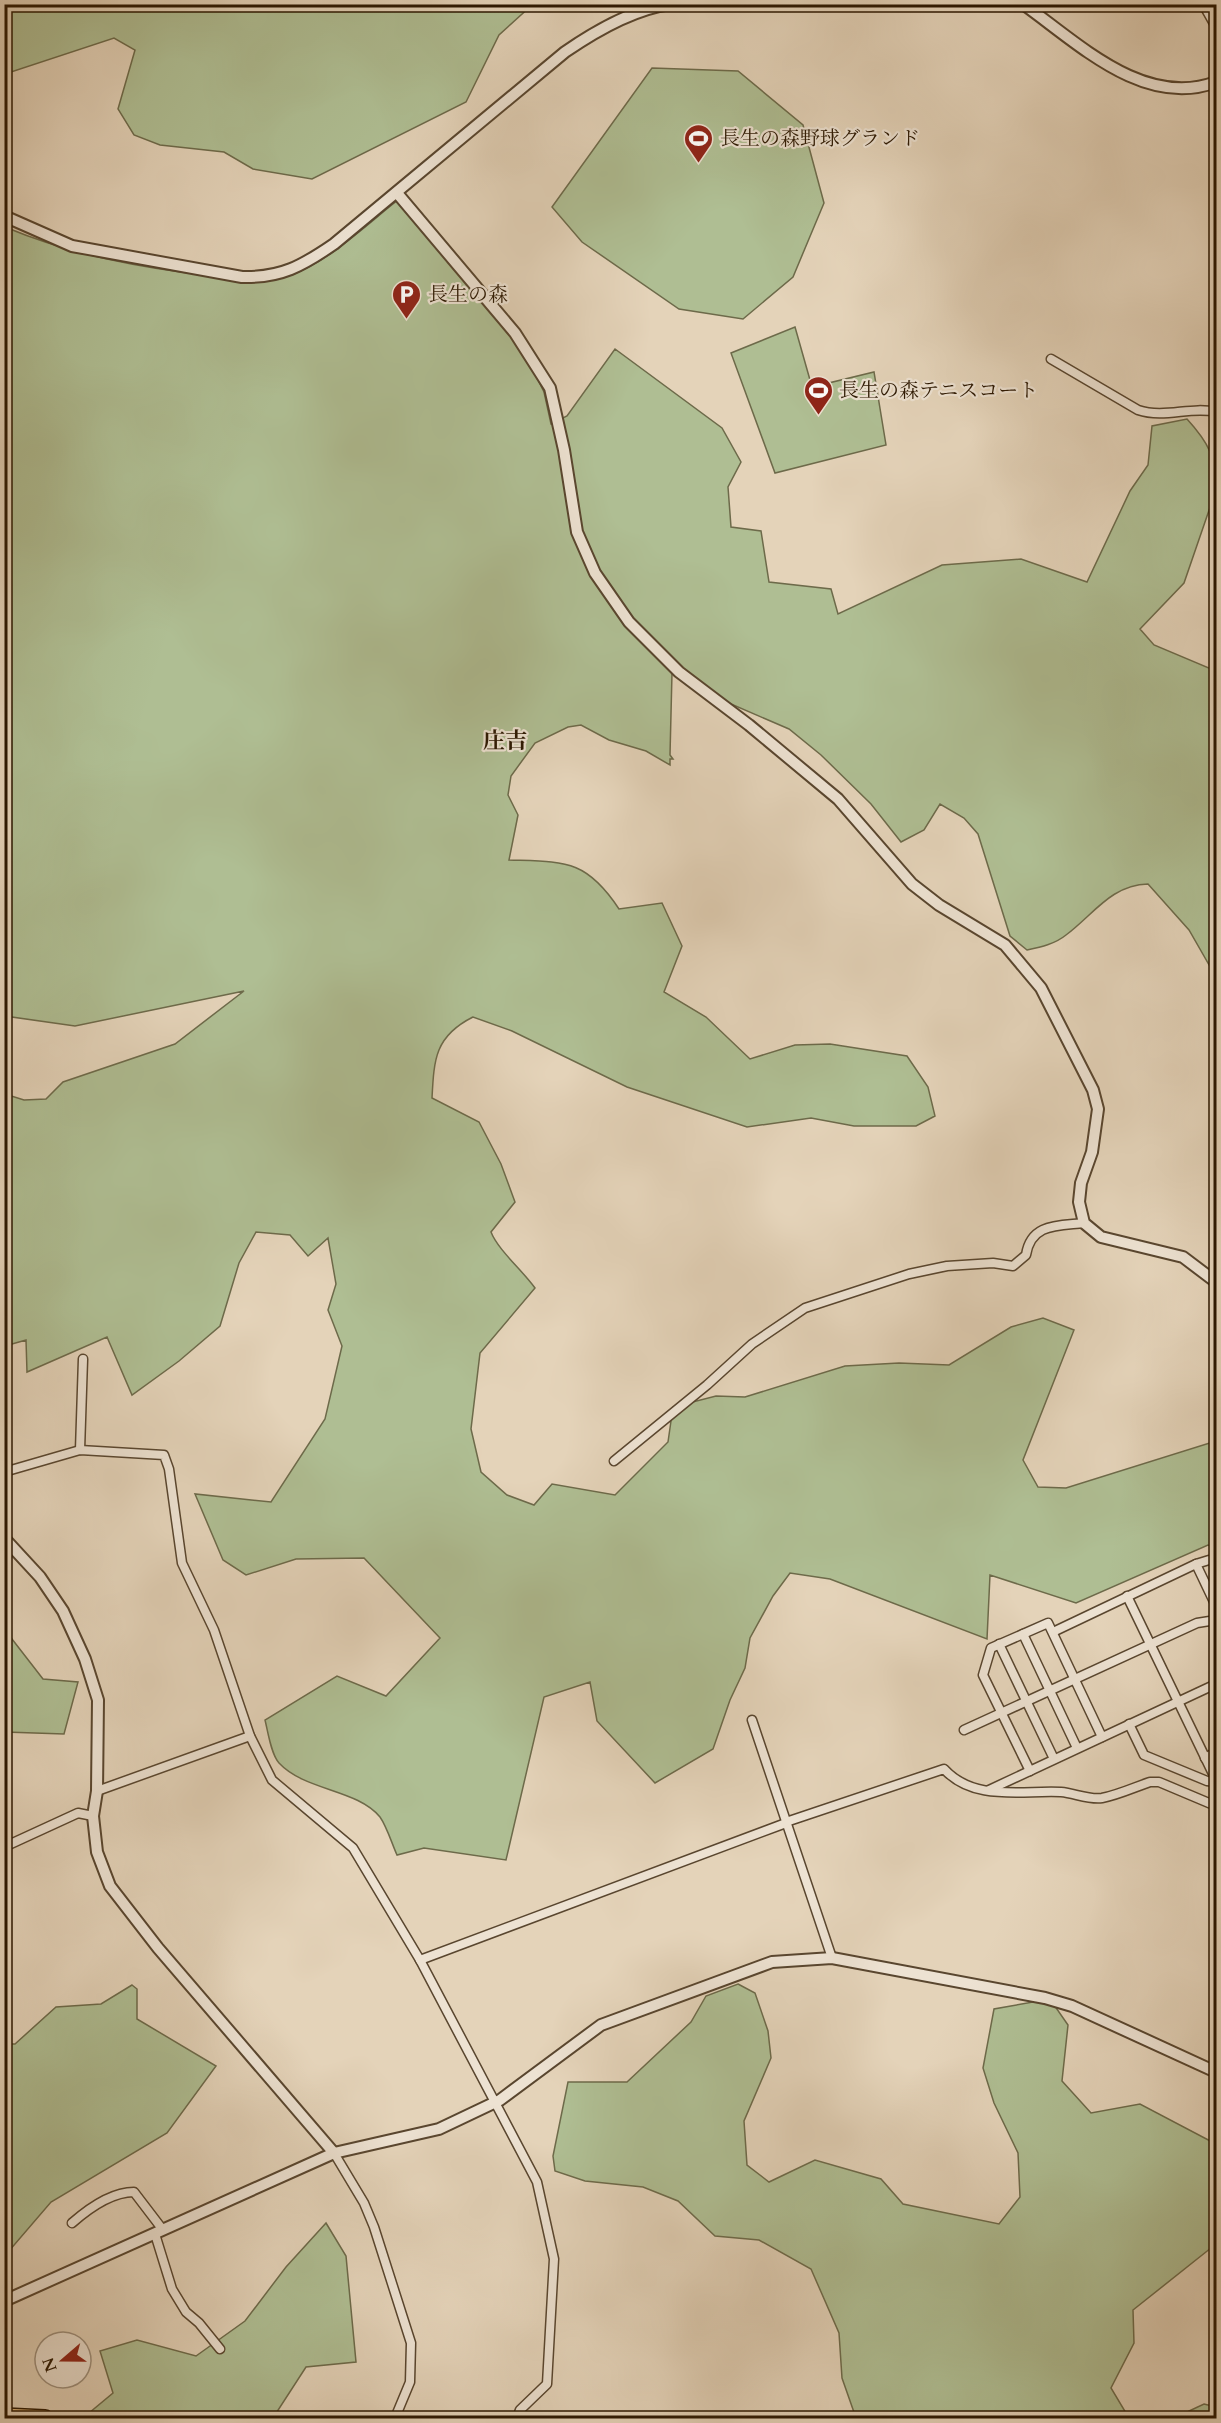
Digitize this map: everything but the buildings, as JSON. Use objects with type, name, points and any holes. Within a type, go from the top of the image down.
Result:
[{"type":"highway","points":[[4,2416],[45,2418]]},
{"type":"street","points":[[4,216],[72,246],[242,277],[267,278],[309,261],[398,193],[565,52],[588,37],[670,4]]},
{"type":"street","points":[[1023,4],[1115,69],[1136,80],[1179,89],[1216,82]]},
{"type":"street","points":[[1203,4],[1216,27]]},
{"type":"street","points":[[398,193],[515,333],[550,388],[564,450],[577,532],[595,573],[628,622],[679,672],[749,725],[838,799],[912,884],[939,905],[1005,945],[1041,988],[1093,1090],[1098,1109],[1092,1152],[1081,1183],[1079,1202],[1084,1223],[1101,1237],[1183,1257],[1216,1282]]},
{"type":"street","points":[[1051,359],[1145,413],[1168,414],[1207,410],[1216,412]]},
{"type":"street","points":[[614,1461],[707,1386],[752,1344],[805,1308],[886,1281],[947,1266],[993,1263],[1013,1266],[1026,1255],[1028,1241],[1040,1230],[1084,1223]]},
{"type":"street","points":[[80,1450],[83,1359]]},
{"type":"street","points":[[4,1472],[80,1450],[164,1455],[169,1469],[182,1563],[214,1630],[250,1736],[272,1780],[353,1848],[420,1960],[537,2182],[554,2259],[547,2384],[520,2410],[517,2418]]},
{"type":"street","points":[[4,1538],[52,1593],[85,1659],[98,1700],[97,1791],[93,1816],[97,1852],[102,1870],[123,1905],[334,2153],[364,2203],[374,2227],[411,2343],[410,2382],[394,2418]]},
{"type":"street","points":[[1053,1632],[1196,1564],[1209,1560],[1216,1562]]},
{"type":"street","points":[[1196,1564],[1216,1606]]},
{"type":"street","points":[[1127,1596],[1216,1781],[1207,1780],[1144,1755],[1129,1724]]},
{"type":"street","points":[[964,1730],[1197,1623],[1216,1620]]},
{"type":"street","points":[[1030,1771],[983,1675],[991,1648],[999,1644],[1048,1623],[1102,1737]]},
{"type":"street","points":[[1023,1634],[1048,1691],[1077,1748]]},
{"type":"street","points":[[999,1644],[1054,1759]]},
{"type":"street","points":[[987,1791],[1216,1684]]},
{"type":"street","points":[[752,1720],[832,1958]]},
{"type":"street","points":[[97,1791],[250,1736]]},
{"type":"street","points":[[1206,1758],[1216,1752]]},
{"type":"street","points":[[420,1960],[786,1823],[944,1768],[951,1776],[987,1791],[1011,1795],[1062,1792],[1101,1798],[1150,1782],[1159,1782],[1216,1806]]},
{"type":"street","points":[[4,1847],[78,1813],[93,1816]]},
{"type":"street","points":[[4,2301],[334,2153],[439,2129],[500,2100],[580,2038],[624,2014],[771,1962],[832,1958],[1045,1998],[1068,2005],[1216,2072]]},
{"type":"street","points":[[72,2223],[87,2210],[123,2192],[134,2192],[159,2232],[172,2289],[186,2312],[199,2323],[220,2349]]},
{"type":"green space","points":[[4,5],[532,5],[499,35],[466,102],[312,179],[253,169],[224,152],[160,145],[134,135],[118,109],[135,50],[114,38],[5,74]]},
{"type":"green space","name":"長生の森野球グランド","points":[[652,68],[738,71],[803,125],[824,203],[793,277],[743,319],[679,309],[582,242],[552,207]]},
{"type":"green space","points":[[398,200],[525,354],[544,392],[551,424],[567,416],[615,349],[722,428],[741,462],[728,487],[731,527],[761,531],[769,582],[831,589],[838,614],[942,565],[1021,559],[1087,582],[1130,491],[1148,465],[1152,426],[1187,419],[1201,435],[1210,451],[1216,479],[1216,490],[1184,583],[1140,629],[1154,645],[1211,669],[1216,666],[1216,977],[1189,930],[1148,884],[1124,889],[1113,895],[1062,938],[1048,945],[1027,950],[1010,936],[978,834],[964,818],[940,804],[924,830],[901,842],[871,804],[821,755],[789,729],[708,694],[672,673],[670,755],[673,759],[670,759],[670,765],[646,751],[609,740],[581,725],[568,727],[535,743],[511,776],[508,795],[518,815],[509,860],[545,861],[573,867],[596,881],[619,909],[662,903],[682,946],[664,992],[706,1017],[750,1059],[795,1045],[830,1044],[907,1056],[928,1087],[935,1116],[916,1126],[854,1126],[811,1118],[747,1127],[627,1087],[512,1031],[473,1017],[460,1024],[451,1032],[439,1050],[432,1098],[479,1122],[501,1164],[515,1202],[491,1232],[499,1246],[535,1288],[480,1353],[471,1429],[481,1472],[507,1495],[534,1505],[552,1484],[615,1495],[668,1442],[673,1407],[716,1396],[745,1397],[845,1366],[899,1363],[949,1365],[1011,1327],[1043,1318],[1074,1330],[1023,1460],[1038,1487],[1066,1488],[1216,1441],[1216,1547],[1208,1545],[1076,1603],[990,1575],[987,1639],[830,1579],[790,1573],[773,1596],[750,1638],[745,1668],[730,1700],[713,1749],[655,1783],[597,1721],[590,1682],[544,1697],[506,1860],[424,1848],[397,1855],[383,1821],[370,1808],[345,1795],[303,1779],[279,1763],[272,1749],[265,1720],[337,1676],[386,1696],[440,1638],[364,1558],[296,1559],[246,1575],[223,1560],[195,1494],[271,1502],[325,1419],[342,1346],[328,1310],[336,1284],[328,1238],[308,1256],[290,1235],[256,1232],[239,1263],[220,1326],[179,1361],[132,1395],[107,1337],[27,1372],[26,1340],[5,1346],[5,1094],[24,1100],[46,1099],[63,1082],[175,1044],[244,991],[75,1026],[5,1016],[5,227],[81,253],[107,259],[186,273],[258,281],[285,277],[315,264],[344,244]]},
{"type":"green space","name":"長生の森テニスコート","points":[[795,327],[812,387],[874,372],[886,445],[775,473],[731,353]]},
{"type":"green space","points":[[5,1630],[43,1679],[78,1682],[64,1734],[5,1732]]},
{"type":"green space","points":[[738,1984],[755,1993],[768,2031],[771,2058],[744,2121],[747,2165],[769,2182],[815,2160],[881,2179],[903,2204],[999,2224],[1020,2197],[1018,2153],[994,2103],[983,2068],[994,2009],[1050,1999],[1068,2025],[1062,2081],[1091,2113],[1140,2104],[1216,2144],[1216,2244],[1133,2310],[1134,2343],[1111,2388],[1129,2418],[856,2418],[842,2378],[839,2333],[811,2269],[759,2240],[715,2236],[678,2201],[643,2187],[585,2181],[555,2171],[553,2156],[568,2082],[627,2082],[691,2022],[706,1996]]},
{"type":"green space","points":[[132,1985],[137,1989],[137,2019],[216,2066],[167,2133],[51,2202],[9,2251],[5,2250],[5,2044],[15,2044],[56,2007],[101,2004]]},
{"type":"green space","points":[[326,2223],[346,2256],[356,2362],[306,2367],[273,2418],[83,2418],[113,2393],[100,2351],[137,2340],[196,2356],[245,2321],[286,2267]]},
{"type":"green space","points":[[1204,2404],[1216,2407],[1216,2418],[1174,2418]]},
{"type":"place","name":"長生の森野球グランド","points":[[699,164]]},
{"type":"place","name":"長生の森","points":[[407,320]]},
{"type":"place","name":"長生の森テニスコート","points":[[818,416]]},
{"type":"district","name":"庄吉","points":[[505,741]]}]
